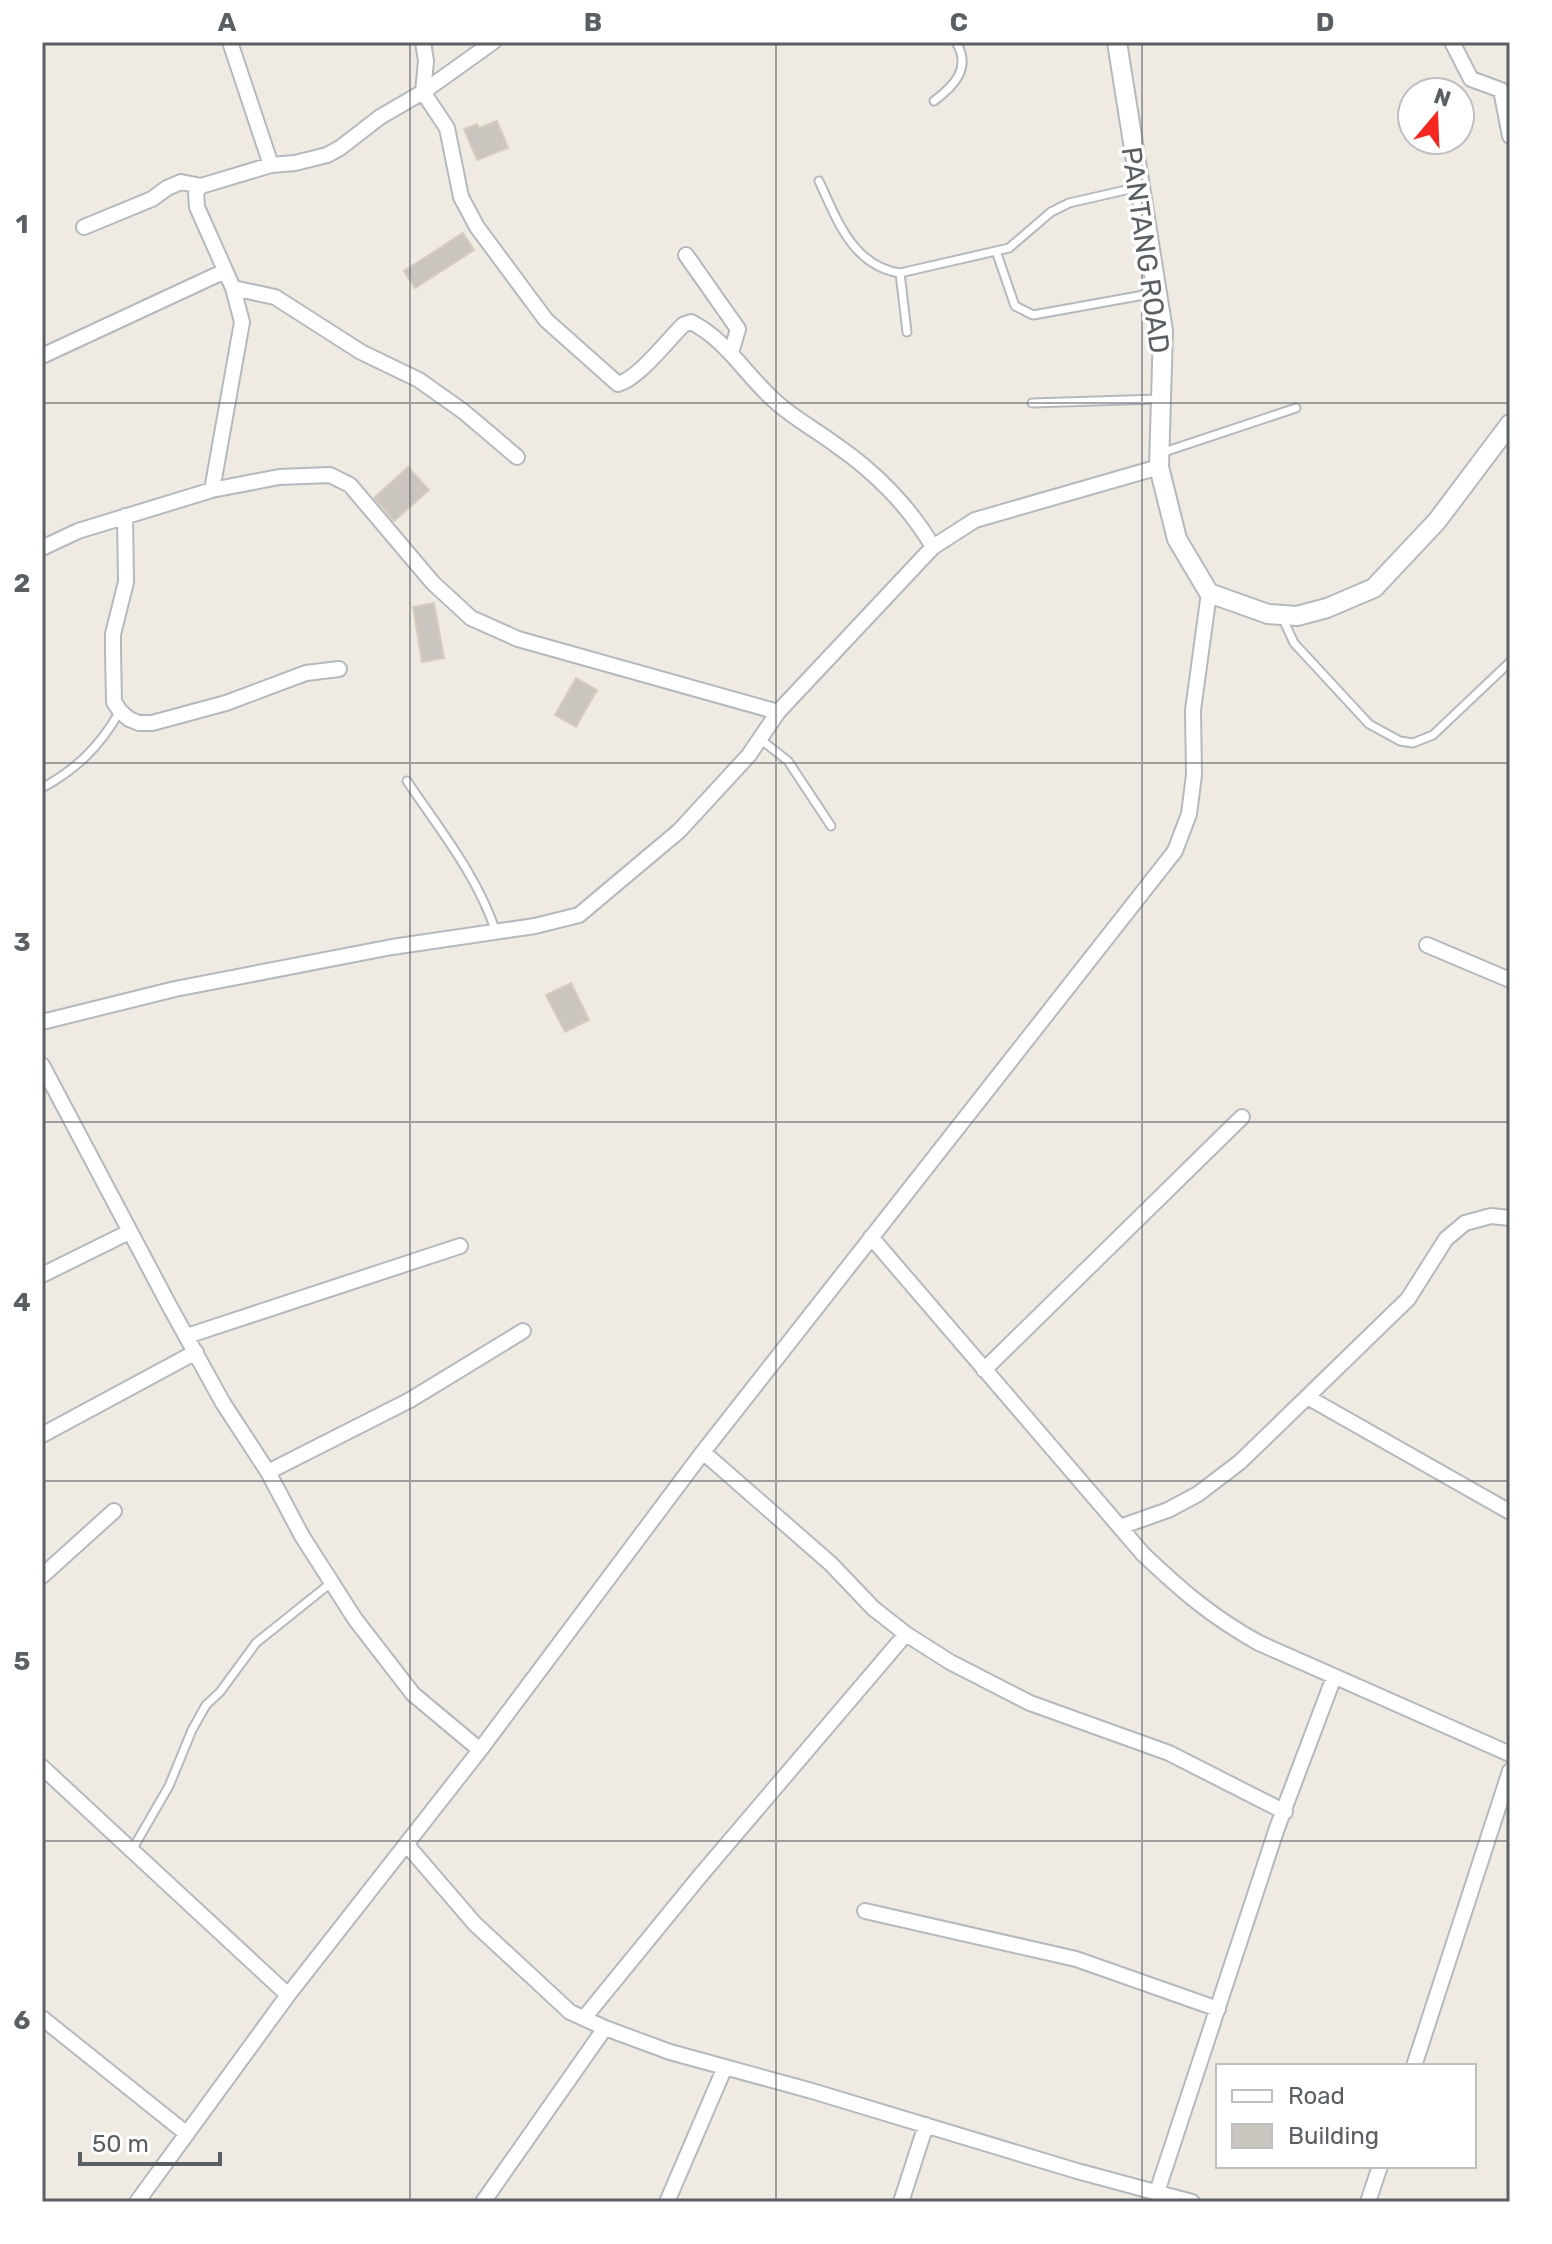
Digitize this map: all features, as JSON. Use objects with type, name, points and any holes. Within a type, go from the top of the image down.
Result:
[{"type":"street","points":[[230,42],[271,165]]},
{"type":"street","points":[[423,42],[426,61],[423,92],[447,128],[461,197],[477,227],[546,320],[618,384],[624,382],[683,325],[691,322],[731,353],[773,400],[838,446],[884,486],[916,517],[933,547]]},
{"type":"street","points":[[84,227],[152,199],[181,182],[201,186],[271,165],[295,163],[340,148],[380,117],[423,92],[493,42]]},
{"type":"street","name":"PANTANG ROAD","points":[[1117,42],[1163,331],[1159,461],[1177,539],[1209,593]]},
{"type":"street","points":[[1452,42],[1471,79],[1501,90],[1510,136]]},
{"type":"street","points":[[201,186],[196,192],[197,207],[233,288],[242,322],[212,490]]},
{"type":"street","points":[[686,255],[738,329],[731,353]]},
{"type":"street","points":[[42,356],[225,271]]},
{"type":"street","points":[[233,288],[283,301],[361,352],[419,380],[464,412],[517,457]]},
{"type":"street","points":[[137,2202],[288,1995],[480,1750],[703,1452],[1175,851],[1189,814],[1194,775],[1193,710],[1209,593],[1268,614],[1297,616],[1327,608],[1374,588],[1437,521],[1510,424]]},
{"type":"street","points":[[42,1022],[175,989],[392,947],[535,926],[579,915],[679,831],[749,755],[778,712],[933,547],[975,520],[1159,461]]},
{"type":"street","points":[[42,548],[78,531],[212,490],[279,477],[330,475],[350,485],[433,583],[471,618],[518,639],[778,712]]},
{"type":"street","points":[[125,516],[126,582],[113,634],[114,702],[120,711],[139,723],[152,723],[226,703],[306,673],[339,669]]},
{"type":"street","points":[[1427,945],[1510,980]]},
{"type":"street","points":[[42,1065],[223,1403],[268,1472],[302,1536],[355,1619],[413,1694],[480,1750]]},
{"type":"street","points":[[984,1370],[1242,1117]]},
{"type":"street","points":[[1120,1527],[1168,1510],[1198,1494],[1240,1462],[1408,1299],[1446,1239],[1465,1223],[1491,1216],[1510,1218]]},
{"type":"street","points":[[42,1275],[129,1232]]},
{"type":"street","points":[[871,1237],[1143,1554],[1185,1594],[1221,1622],[1259,1643],[1510,1754]]},
{"type":"street","points":[[187,1336],[460,1246]]},
{"type":"street","points":[[268,1472],[410,1400],[523,1331]]},
{"type":"street","points":[[42,1435],[196,1352]]},
{"type":"street","points":[[1309,1398],[1509,1510]]},
{"type":"street","points":[[703,1452],[831,1564],[873,1608],[950,1662],[1030,1703],[1169,1753],[1285,1812]]},
{"type":"street","points":[[42,1576],[114,1511]]},
{"type":"street","points":[[584,2018],[906,1634]]},
{"type":"street","points":[[1157,2192],[1277,1828],[1334,1677]]},
{"type":"street","points":[[42,1767],[288,1995]]},
{"type":"street","points":[[1415,2064],[1510,1771]]},
{"type":"street","points":[[407,1845],[475,1924],[570,2012],[605,2028],[670,2052],[1192,2202]]},
{"type":"street","points":[[865,1911],[1076,1959],[1218,2009]]},
{"type":"street","points":[[42,2018],[187,2134]]},
{"type":"street","points":[[483,2202],[605,2028]]},
{"type":"street","points":[[667,2202],[725,2067]]},
{"type":"street","points":[[901,2202],[926,2125]]},
{"type":"street","points":[[1368,2202],[1379,2168]]},
{"type":"lane","points":[[934,101],[951,88],[961,73],[964,60],[956,42]]},
{"type":"lane","points":[[819,181],[842,230],[854,247],[880,269],[900,273],[996,251],[1018,242],[1051,212],[1069,203],[1139,187]]},
{"type":"lane","points":[[996,251],[1015,306],[1033,315],[1156,292]]},
{"type":"lane","points":[[900,273],[907,332]]},
{"type":"lane","points":[[1032,403],[1161,399]]},
{"type":"lane","points":[[1159,461],[1296,408]]},
{"type":"lane","points":[[1281,615],[1294,643],[1369,724],[1400,741],[1413,743],[1433,735],[1510,662]]},
{"type":"lane","points":[[42,788],[66,775],[98,746],[120,711]]},
{"type":"lane","points":[[760,739],[788,761],[831,826]]},
{"type":"lane","points":[[407,781],[468,869],[482,894],[496,932]]},
{"type":"lane","points":[[132,1850],[169,1786],[206,1705],[220,1692],[256,1643],[332,1582]]},
{"type":"building","points":[[497,121],[508,148],[477,160],[464,129],[477,124],[479,128]]},
{"type":"building","points":[[463,233],[474,250],[415,288],[404,271]]},
{"type":"building","points":[[408,467],[429,490],[394,521],[374,498]]},
{"type":"building","points":[[434,603],[444,658],[422,662],[413,607]]},
{"type":"building","points":[[576,678],[597,690],[576,727],[555,715]]},
{"type":"building","points":[[571,983],[589,1020],[565,1032],[546,995]]}]
